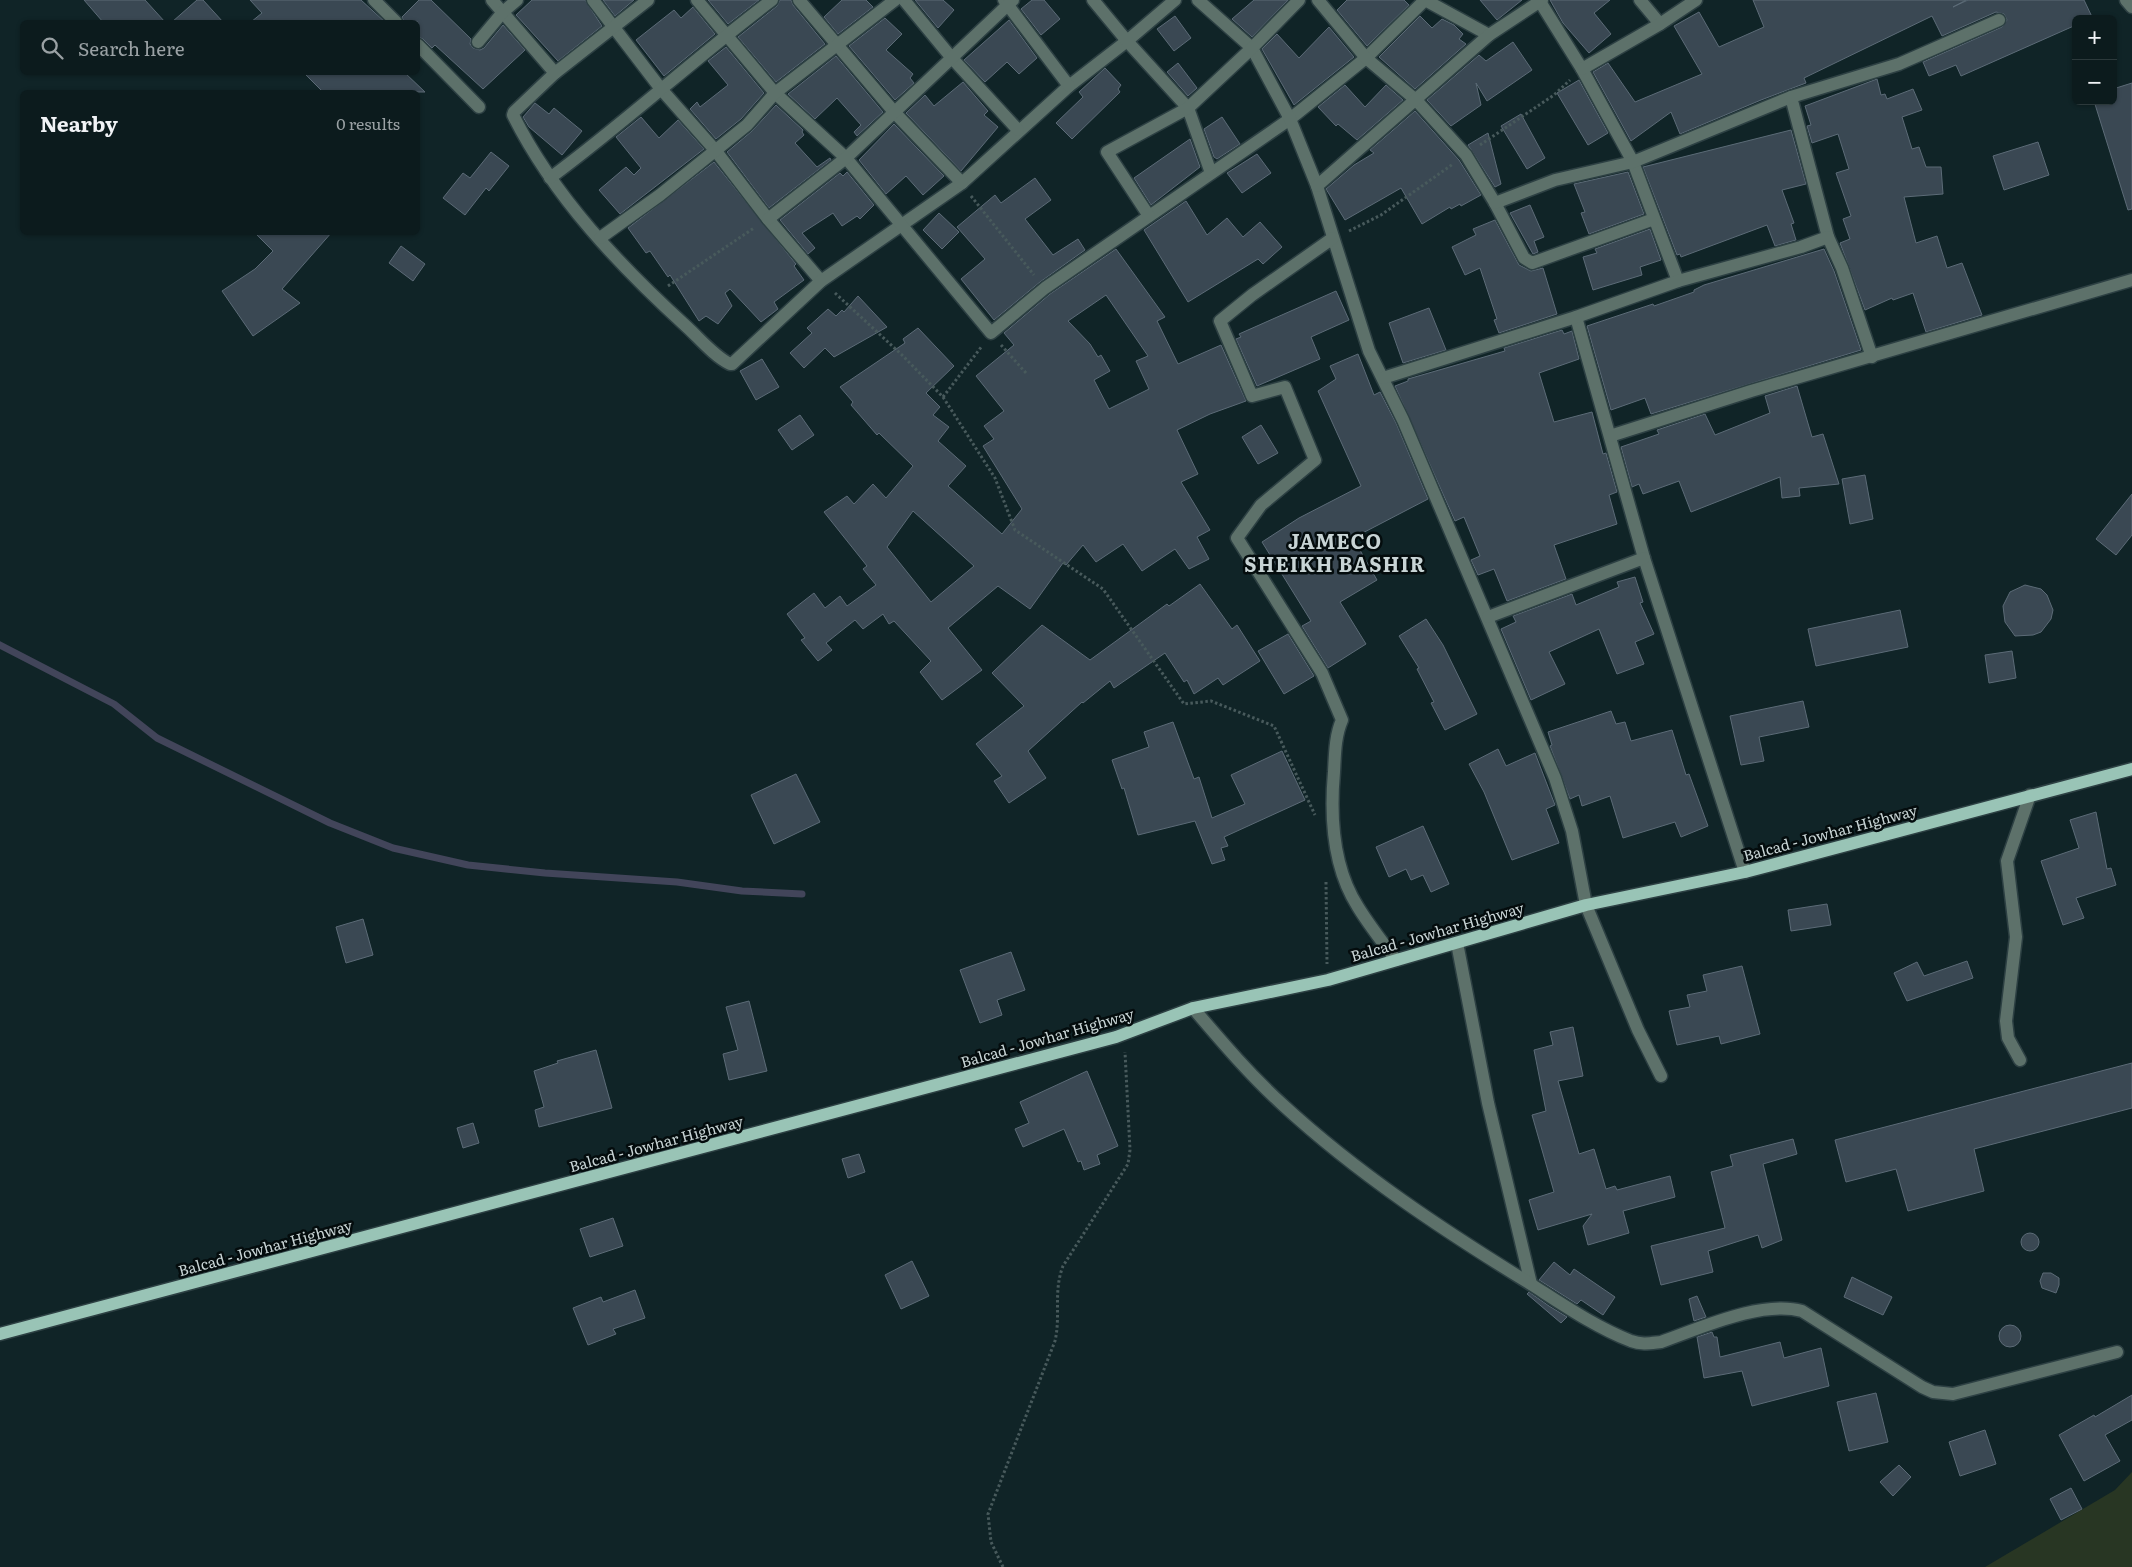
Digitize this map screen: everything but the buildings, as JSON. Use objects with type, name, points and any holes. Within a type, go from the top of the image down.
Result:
[{"type":"main road","name":"Balcad - Jowhar Highway","points":[[0,1334],[1124,1034],[1193,1008],[1328,980],[1586,905],[1745,872],[2132,769]]},
{"type":"street","points":[[374,0],[394,20]]},
{"type":"street","points":[[492,0],[556,73]]},
{"type":"street","points":[[478,42],[503,12],[517,0]]},
{"type":"street","points":[[592,0],[661,89],[715,150],[768,219],[821,281]]},
{"type":"street","points":[[648,0],[556,73],[513,115],[550,178],[600,238],[652,295],[724,361],[732,364],[821,281],[962,184],[1018,130],[1175,0]]},
{"type":"street","points":[[697,0],[775,93],[846,158],[991,333],[1044,288],[1290,119],[1366,58],[1425,0],[1489,35]]},
{"type":"street","points":[[550,178],[606,136],[726,34],[772,0]]},
{"type":"street","points":[[799,0],[895,113],[962,184]]},
{"type":"street","points":[[600,238],[660,196],[747,126],[775,93],[895,0]]},
{"type":"street","points":[[904,0],[951,57],[1018,130]]},
{"type":"street","points":[[1093,0],[1127,41],[1188,108],[1211,173]]},
{"type":"street","points":[[1198,0],[1252,48],[1290,119],[1317,186],[1369,350],[1403,420],[1555,778],[1572,831],[1586,905],[1638,1030],[1661,1076]]},
{"type":"street","points":[[1149,216],[1107,152],[1188,108],[1252,48],[1299,0]]},
{"type":"street","points":[[1318,0],[1366,58],[1416,100],[1466,155],[1495,203],[1524,258],[1532,263],[1654,219]]},
{"type":"street","points":[[1317,186],[1489,35],[1540,0],[1582,69],[1633,162],[1678,281]]},
{"type":"street","points":[[1640,0],[1660,24]]},
{"type":"street","points":[[1582,69],[1660,24],[1696,0]]},
{"type":"street","points":[[2126,0],[2132,7]]},
{"type":"street","points":[[768,219],[846,158],[895,113],[1009,1],[1069,86]]},
{"type":"street","points":[[1495,203],[1556,180],[1633,162],[1791,97],[1899,64],[1999,20]]},
{"type":"street","points":[[420,47],[479,107]]},
{"type":"street","points":[[1791,97],[1828,237],[1842,268],[1872,357]]},
{"type":"street","points":[[1383,378],[1576,317],[1678,281],[1801,247],[1828,237]]},
{"type":"street","points":[[1333,238],[1252,295],[1220,321],[1252,396],[1285,387],[1315,460],[1261,505],[1237,538],[1322,673],[1342,720],[1337,731],[1332,798],[1334,840],[1344,876],[1357,905],[1396,960]]},
{"type":"street","points":[[1610,436],[1751,391],[2132,280]]},
{"type":"street","points":[[1576,317],[1644,558],[1745,872]]},
{"type":"street","points":[[1488,617],[1644,558]]},
{"type":"street","points":[[2020,1060],[2008,1038],[2006,1021],[2016,937],[2007,861],[2030,795]]},
{"type":"street","points":[[1457,943],[1488,1103],[1531,1284]]},
{"type":"street","points":[[1193,1008],[1249,1073],[1285,1107],[1381,1185],[1463,1243],[1589,1321],[1632,1341],[1646,1344],[1661,1342],[1754,1311],[1788,1307],[1802,1311],[1922,1387],[1943,1394],[1954,1394],[2117,1352]]},
{"type":"path","points":[[962,184],[1044,288]]},
{"type":"path","points":[[652,295],[768,219]]},
{"type":"path","points":[[821,281],[902,355],[943,398],[995,478],[1015,530],[1103,589],[1184,704],[1211,701],[1274,726],[1316,817]]},
{"type":"path","points":[[943,398],[991,333],[1026,373]]},
{"type":"path","points":[[1326,881],[1328,980]]},
{"type":"path","points":[[1004,1567],[991,1542],[988,1514],[1055,1341],[1059,1325],[1056,1290],[1058,1279],[1063,1266],[1128,1164],[1130,1150],[1124,1034]]},
{"type":"green space","points":[[2132,1472],[2132,1567],[1985,1567],[2115,1490]]},
{"type":"waterway","points":[[0,645],[114,704],[157,738],[330,823],[393,848],[468,865],[545,873],[677,882],[742,891],[802,894]]},
{"type":"district","name":"JAMECO SHEIKH BASHIR","points":[[1335,552]]}]
